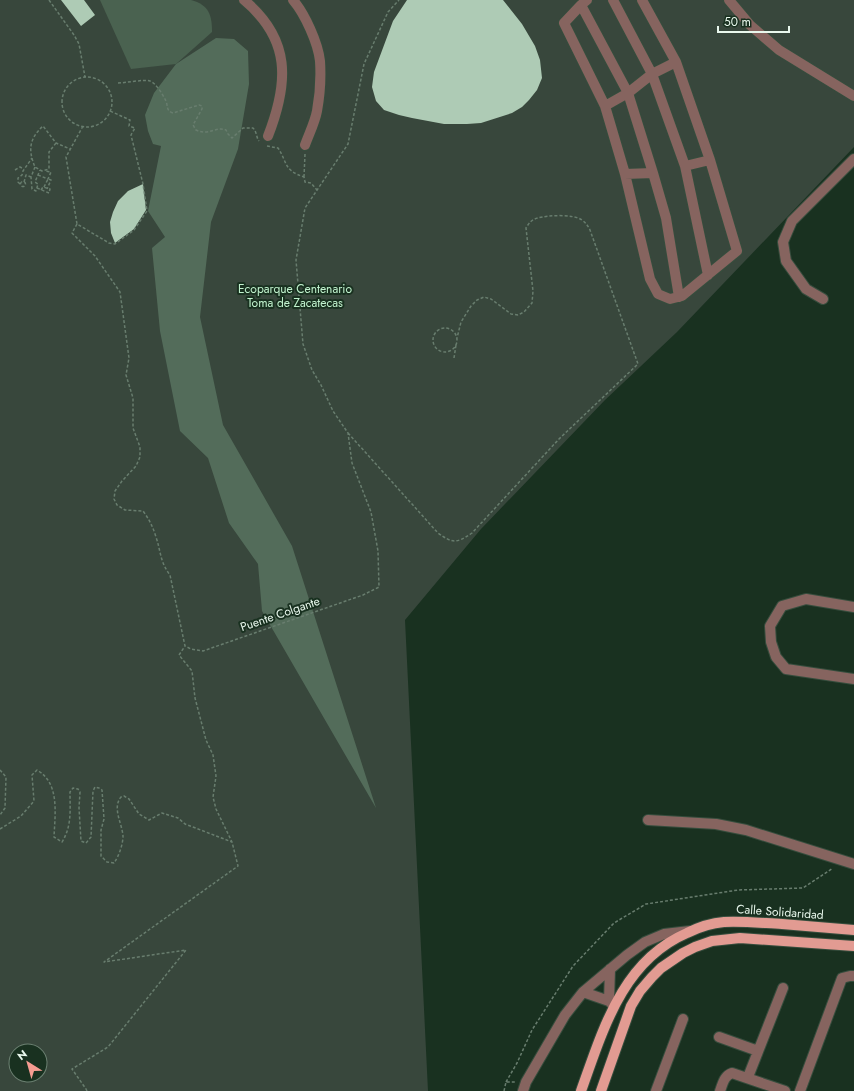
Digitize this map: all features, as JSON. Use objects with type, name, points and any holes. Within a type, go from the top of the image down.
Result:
[{"type":"main road","name":"Calle Solidaridad","points":[[581,1091],[611,1004],[641,964],[674,938],[708,924],[724,922],[750,922],[854,930]]},
{"type":"main road","points":[[601,1091],[631,1006],[640,991],[666,964],[695,946],[712,941],[740,938],[854,946]]},
{"type":"street","points":[[244,0],[257,11],[274,33],[283,62],[282,91],[276,117],[264,141]]},
{"type":"street","points":[[293,0],[300,8],[312,32],[320,60],[320,89],[317,112],[305,146]]},
{"type":"street","points":[[613,0],[652,74],[685,166],[708,275]]},
{"type":"street","points":[[642,0],[676,62],[710,160],[737,251],[679,297],[670,299],[658,294],[650,280],[625,174],[605,106],[564,23],[584,2],[628,93],[666,218],[679,297]]},
{"type":"street","points":[[729,0],[750,25],[779,50],[854,96]]},
{"type":"street","points":[[605,106],[628,93],[652,74],[676,62]]},
{"type":"street","points":[[823,299],[806,289],[802,284],[786,261],[783,242],[792,221],[854,159]]},
{"type":"street","points":[[685,166],[710,160]]},
{"type":"street","points":[[625,174],[653,173]]},
{"type":"street","points":[[854,608],[806,599],[782,606],[770,626],[771,642],[776,657],[786,669],[854,679]]},
{"type":"street","points":[[648,820],[716,824],[746,830],[854,864]]},
{"type":"street","points":[[525,1087],[565,1015],[583,992],[627,954],[645,942],[664,934],[690,931]]},
{"type":"street","points":[[583,992],[611,1004],[610,969]]},
{"type":"street","points":[[800,1091],[842,978],[854,976]]},
{"type":"street","points":[[748,1077],[783,988]]},
{"type":"street","points":[[656,1091],[683,1019]]},
{"type":"street","points":[[719,1037],[758,1051]]},
{"type":"street","points":[[720,1091],[725,1078],[728,1074],[732,1073],[748,1077],[779,1090]]},
{"type":"path","points":[[49,0],[79,44],[85,77]]},
{"type":"path","points":[[399,0],[388,12],[364,64],[348,144],[306,208],[296,260],[303,344],[312,370],[321,384],[332,411],[348,433],[438,533],[449,541],[458,540],[472,533],[559,439],[638,364],[590,230],[581,219],[568,216],[537,218],[530,222],[526,228],[533,291],[532,303],[524,312],[518,315],[510,314],[491,299],[484,297],[477,300],[460,322],[454,358]]},
{"type":"path","points":[[85,77],[93,78],[101,82],[107,87],[110,95],[110,111],[105,118],[92,126],[83,126],[69,120],[64,113],[62,106],[62,97],[65,90],[77,79],[85,77]]},
{"type":"path","points":[[118,84],[149,81],[153,84],[166,102],[169,112],[173,113],[199,105],[202,106],[194,125],[196,130],[206,133],[217,129],[224,129],[232,138],[239,129],[253,128],[256,132],[257,139],[264,141],[271,148],[278,148],[290,168],[304,177]]},
{"type":"path","points":[[76,224],[109,243],[115,244],[134,230],[147,211],[143,184],[131,135],[135,128],[129,126],[130,120],[110,111]]},
{"type":"path","points":[[37,188],[36,191],[32,189],[31,177],[35,167],[31,155],[33,138],[37,132],[44,126],[56,143],[70,149]]},
{"type":"path","points":[[83,126],[66,157],[76,224],[72,233],[95,256],[120,292],[129,358],[126,375],[134,398],[133,428],[140,447],[140,457],[136,466],[115,491],[114,499],[117,505],[125,510],[143,511],[150,521],[163,566],[170,575],[185,646],[179,655],[192,671],[195,698],[204,733],[213,754],[216,776],[213,797],[216,809],[232,842],[238,866],[104,962],[186,950],[108,1046],[72,1069],[87,1091]]},
{"type":"path","points":[[45,171],[49,169],[49,152],[56,143]]},
{"type":"path","points":[[305,146],[304,177],[306,182],[310,183],[317,190]]},
{"type":"path","points":[[31,177],[26,175],[24,182],[25,185],[23,187],[18,182],[18,178],[22,175],[24,169],[32,158]]},
{"type":"path","points":[[15,170],[20,167],[24,169]]},
{"type":"path","points":[[35,167],[40,170],[51,172],[41,190]]},
{"type":"path","points":[[37,188],[38,184],[35,182],[40,170]]},
{"type":"path","points":[[37,188],[49,193],[50,190],[48,189],[51,180],[38,175]]},
{"type":"path","points":[[20,184],[24,182]]},
{"type":"path","points":[[44,187],[48,189]]},
{"type":"path","points":[[456,344],[451,350],[444,351],[436,347],[433,340],[434,336],[439,330],[446,328],[454,331],[457,338]]},
{"type":"path","name":"Puente Colgante","points":[[185,646],[191,649],[203,651],[363,595],[379,587],[378,551],[372,512],[352,463],[348,433]]},
{"type":"path","points":[[0,770],[6,776],[5,808],[0,815]]},
{"type":"path","points":[[0,830],[21,816],[34,801],[32,775],[37,770],[44,774],[48,780],[55,798],[56,806],[54,837],[62,842],[68,833],[70,792],[73,788],[78,789],[80,792],[79,808],[81,841],[86,843],[91,837],[92,791],[95,788],[102,790],[104,819],[100,830],[101,856],[107,862],[114,863],[118,856],[123,837],[117,802],[124,796],[129,799],[139,814],[149,820],[162,813],[178,818],[185,824],[232,842]]},
{"type":"path","points":[[504,1091],[506,1082],[525,1087]]},
{"type":"green space","name":"Ecoparque Centenario Toma de Zacatecas","points":[[0,0],[854,0],[854,147],[677,332],[605,400],[481,529],[405,620],[428,1091],[0,1091]]},
{"type":"shaded area","points":[[100,0],[191,0],[206,8],[210,16],[212,32],[176,64],[131,69]]},
{"type":"shaded area","points":[[216,38],[234,39],[248,51],[249,84],[238,149],[211,222],[200,317],[223,425],[292,546],[376,808],[262,611],[258,564],[229,523],[208,458],[180,431],[160,331],[152,248],[165,237],[148,211],[161,146],[153,144],[148,131],[145,115],[154,93],[176,64]]},
{"type":"building","points":[[61,0],[84,0],[95,15],[81,26]]},
{"type":"building","points":[[407,0],[503,0],[522,24],[535,46],[540,60],[542,78],[537,90],[522,107],[512,113],[481,123],[444,124],[399,115],[384,110],[376,101],[372,87],[374,72],[393,21]]},
{"type":"building","points":[[143,184],[146,210],[134,229],[115,243],[111,233],[110,222],[118,201],[128,191]]}]
